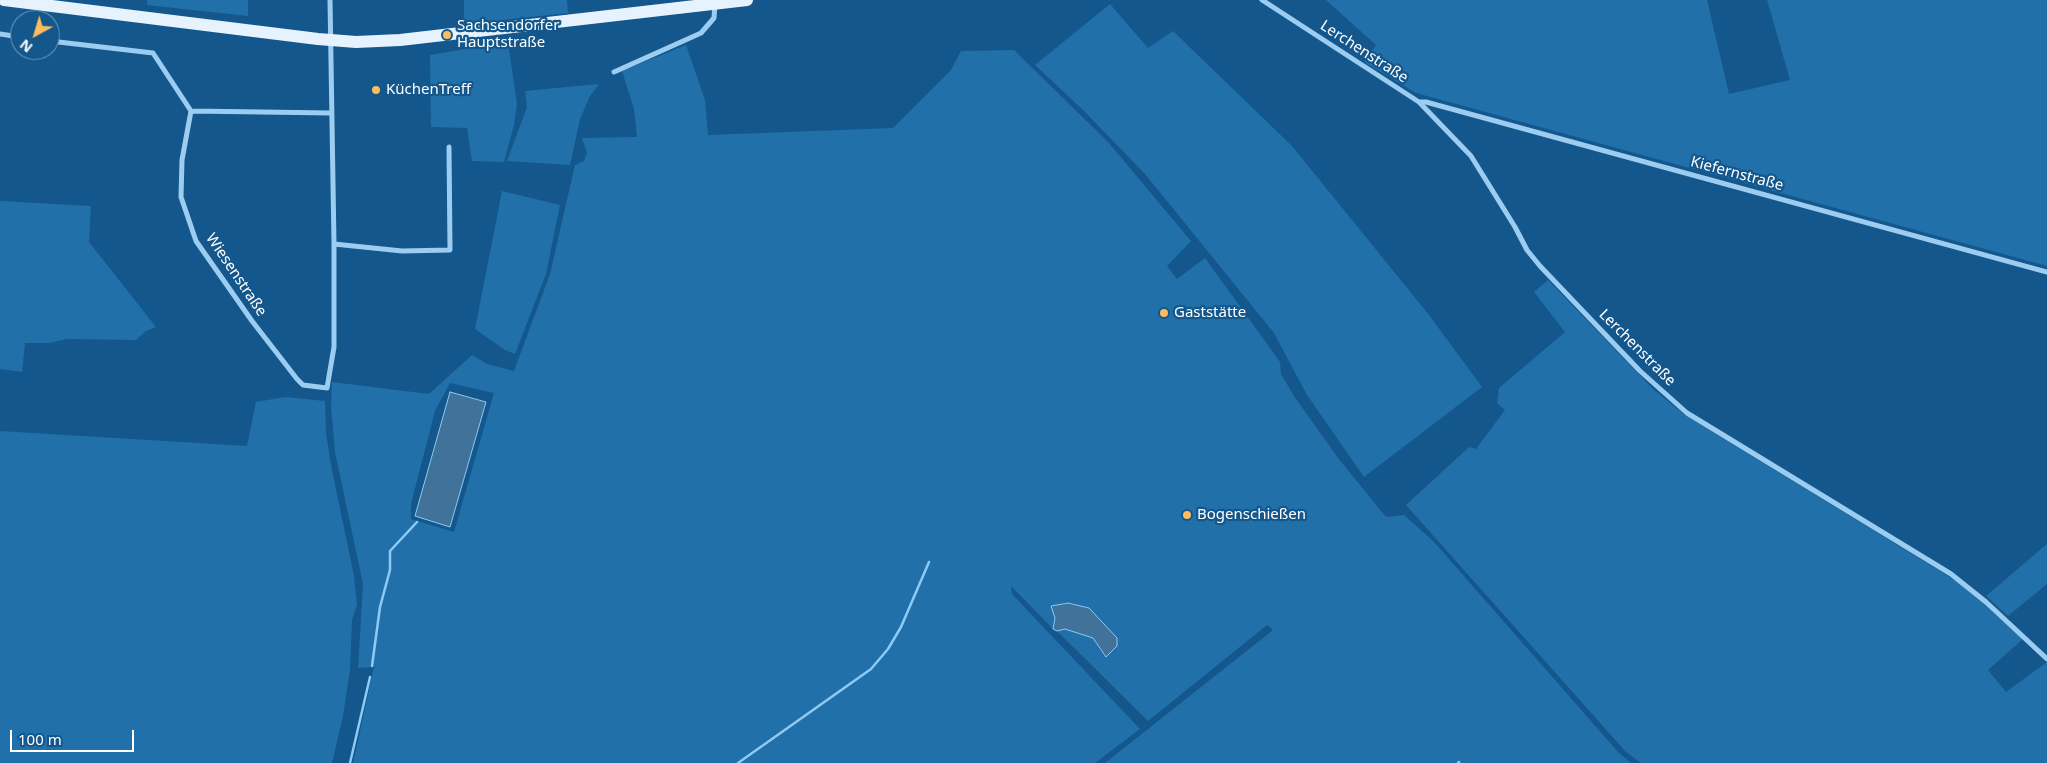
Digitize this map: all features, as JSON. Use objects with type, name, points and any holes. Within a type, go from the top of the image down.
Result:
[{"type":"main road","points":[[4,0],[330,40],[400,40],[747,0]]},
{"type":"street","points":[[330,0],[334,244],[402,251],[450,250],[449,147]]},
{"type":"street","name":"Lerchenstraße","points":[[1262,0],[1420,102],[1470,156],[1515,227],[1527,250],[1540,266],[1666,395],[1688,413],[1951,574],[1986,602],[2047,659]]},
{"type":"street","points":[[614,72],[701,33],[714,18],[714,4]]},
{"type":"street","points":[[60,42],[154,54],[191,111],[331,113]]},
{"type":"street","name":"Kiefernstraße","points":[[1420,102],[1426,102],[2047,272]]},
{"type":"street","name":"Wiesenstraße","points":[[191,111],[180,183],[185,214],[196,241],[252,321],[303,386],[327,388],[334,347],[334,244]]},
{"type":"shaded area","points":[[147,0],[248,0],[248,16],[147,5]]},
{"type":"shaded area","points":[[464,0],[567,0],[568,13],[464,24]]},
{"type":"shaded area","points":[[1326,0],[1707,0],[1729,94],[1790,80],[1767,0],[2047,0],[2047,266],[1416,93],[1364,62],[1376,45]]},
{"type":"shaded area","points":[[1110,4],[1148,48],[1173,31],[1292,146],[1429,315],[1482,387],[1364,477],[1307,395],[1274,333],[1145,174],[1083,110],[1035,65]]},
{"type":"shaded area","points":[[508,42],[517,104],[514,125],[504,162],[472,161],[467,128],[431,127],[430,55]]},
{"type":"shaded area","points":[[686,45],[705,100],[708,135],[893,128],[951,70],[961,51],[1014,50],[1108,142],[1191,241],[1167,266],[1177,279],[1205,258],[1280,362],[1281,374],[1294,396],[1338,458],[1386,517],[1404,515],[1434,542],[1618,752],[1631,763],[1105,763],[1273,630],[1267,625],[1148,721],[1057,631],[1065,629],[1093,638],[1105,657],[1089,608],[1067,602],[1052,606],[1055,618],[1053,629],[1011,586],[1012,594],[1140,729],[1095,763],[353,763],[374,667],[358,668],[363,584],[335,452],[331,407],[332,382],[429,394],[472,355],[487,364],[514,371],[550,274],[575,165],[584,161],[587,153],[582,138],[637,137],[634,109],[622,71]],"holes":[[[450,383],[494,393],[454,532],[411,519],[411,504],[435,411]]]},
{"type":"shaded area","points":[[599,84],[590,96],[580,119],[570,165],[507,161],[527,107],[525,91]]},
{"type":"shaded area","points":[[502,191],[560,205],[546,274],[515,354],[505,350],[475,329]]},
{"type":"shaded area","points":[[0,201],[91,206],[89,242],[156,327],[146,331],[136,340],[67,339],[49,343],[25,343],[22,372],[0,369]]},
{"type":"shaded area","points":[[1548,280],[1653,389],[1685,415],[1972,592],[2023,639],[1988,670],[2006,692],[2047,662],[2047,763],[1641,763],[1626,752],[1406,505],[1469,447],[1476,449],[1505,410],[1497,403],[1499,388],[1565,332],[1534,292]]},
{"type":"shaded area","points":[[450,392],[486,402],[450,527],[415,516]]},
{"type":"shaded area","points":[[285,397],[325,401],[326,433],[331,465],[354,576],[357,605],[352,620],[350,670],[343,716],[332,763],[0,763],[0,431],[247,446],[256,402]]},
{"type":"shaded area","points":[[2047,544],[2047,584],[2008,616],[1986,596]]},
{"type":"shaded area","points":[[1068,603],[1089,608],[1117,638],[1117,646],[1106,657],[1093,638],[1065,629],[1057,631],[1053,629],[1055,618],[1051,606]]},
{"type":"waterway","points":[[372,666],[380,607],[390,570],[390,551],[417,522]]},
{"type":"waterway","points":[[738,763],[871,669],[888,649],[901,627],[929,562]]},
{"type":"waterway","points":[[350,763],[370,677]]},
{"type":"place","name":"Sachsendorfer Hauptstraße","points":[[447,35]]},
{"type":"place","name":"KüchenTreff","points":[[376,90]]},
{"type":"place","name":"Gaststätte","points":[[1164,313]]},
{"type":"place","name":"Bogenschießen","points":[[1187,515]]}]
